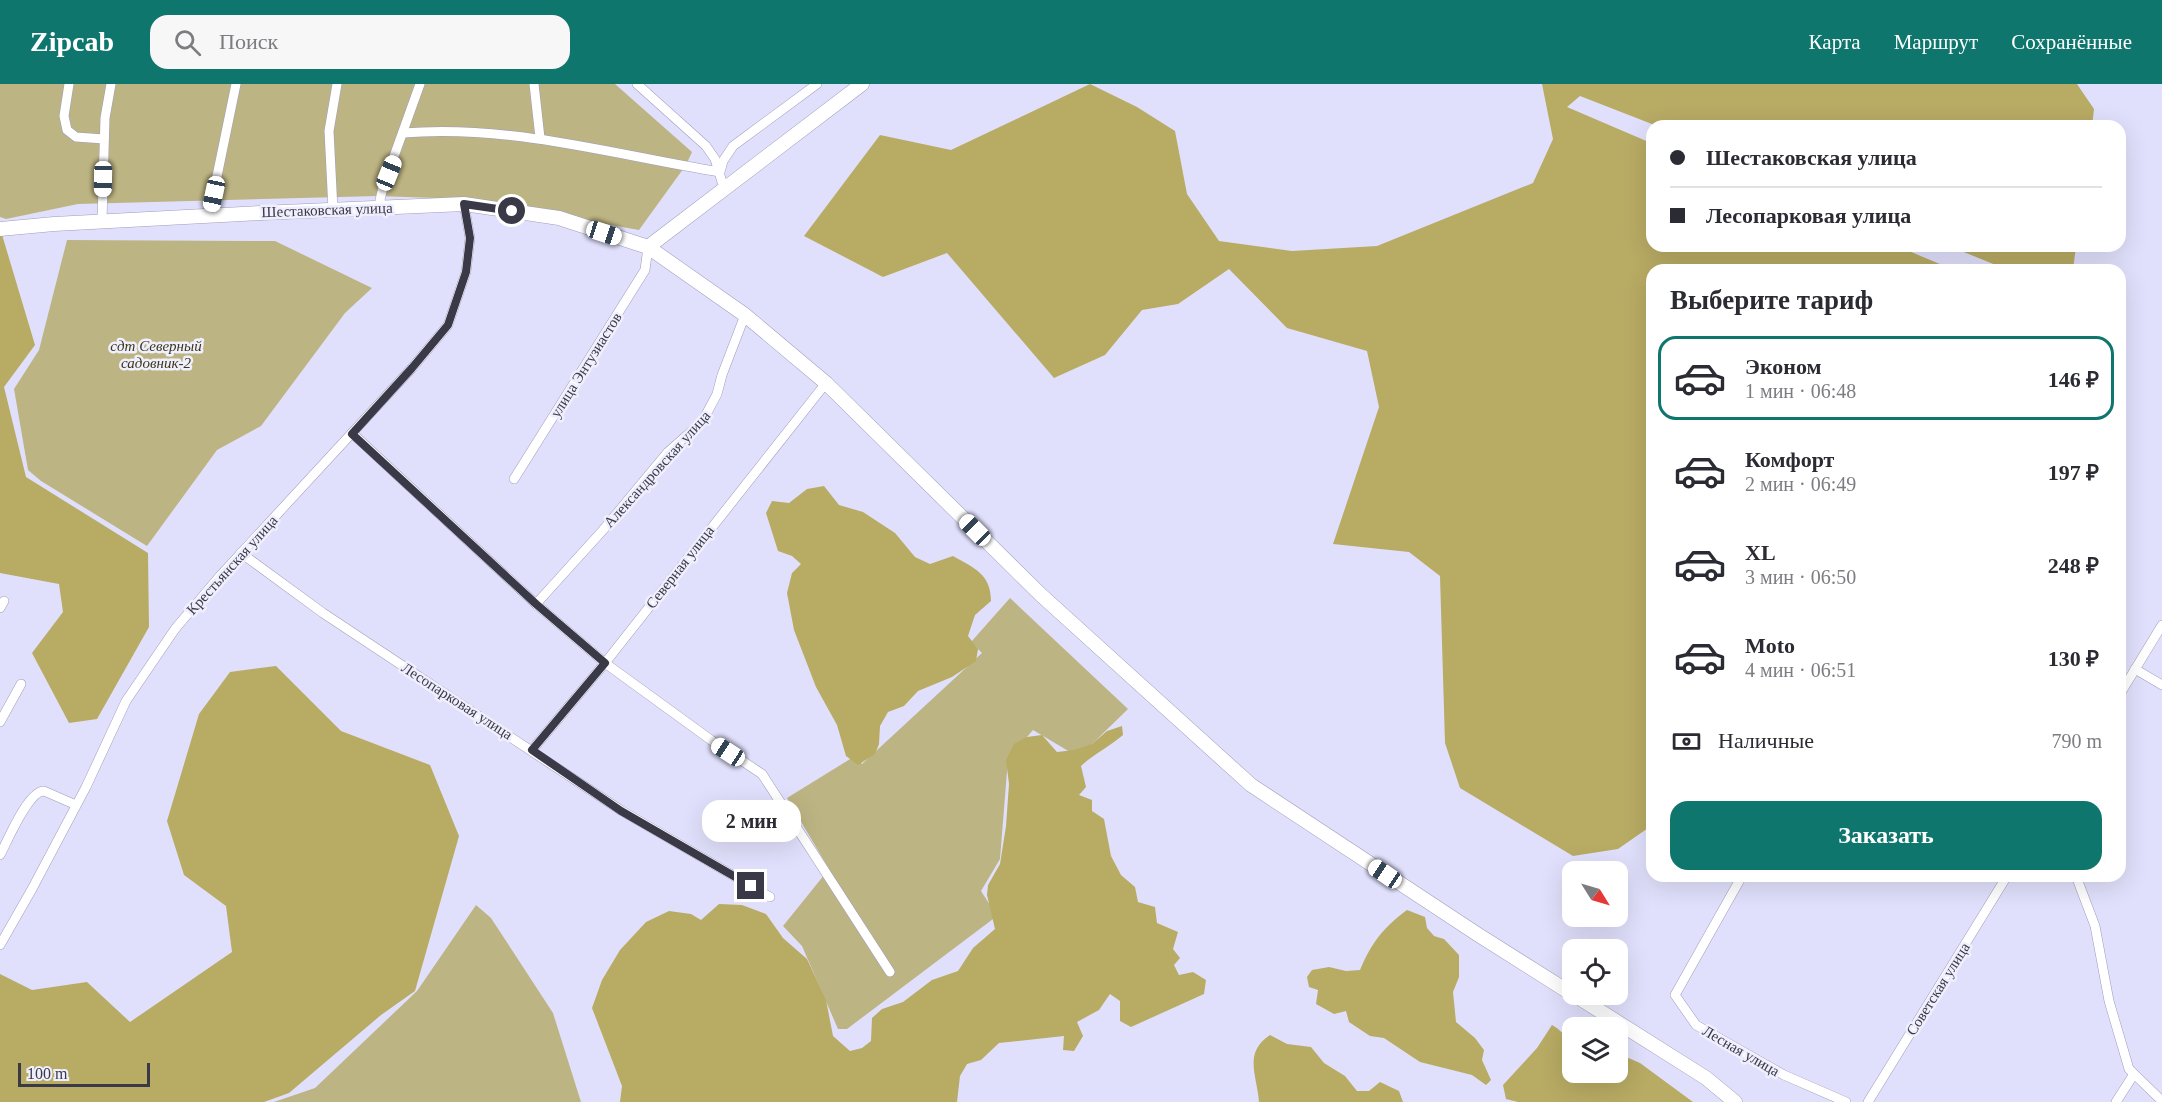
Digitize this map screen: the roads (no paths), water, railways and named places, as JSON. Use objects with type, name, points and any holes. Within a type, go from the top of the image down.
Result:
[{"type":"main road","points":[[648,247],[838,103],[852,85]]},
{"type":"main road","name":"Шестаковская улица","points":[[0,229],[209,215],[464,204],[559,218],[648,247],[745,315],[826,382],[1041,595],[1251,785],[1562,988]]},
{"type":"main road","name":"Шестаковская улица","points":[[1590,1005],[1706,1078],[1735,1102]]},
{"type":"street","points":[[69,84],[64,116],[67,130],[76,137],[104,139]]},
{"type":"street","points":[[102,221],[105,118],[111,84]]},
{"type":"street","points":[[209,215],[236,84]]},
{"type":"street","points":[[333,210],[329,131],[337,84]]},
{"type":"street","points":[[382,208],[380,200],[383,187],[420,84]]},
{"type":"street","points":[[534,84],[540,138]]},
{"type":"street","points":[[637,84],[706,146],[715,159],[726,189]]},
{"type":"street","points":[[720,172],[723,161],[733,146],[817,84]]},
{"type":"street","points":[[404,133],[424,131],[540,138],[720,172]]},
{"type":"street","name":"Крестьянская улица","points":[[0,945],[76,805],[126,701],[175,629],[412,368],[448,325],[466,272],[470,238],[464,204]]},
{"type":"street","name":"улица Энтузиастов","points":[[514,479],[645,270],[648,247]]},
{"type":"street","name":"Александровская улица","points":[[536,604],[603,530],[668,452],[702,422],[717,394],[745,315]]},
{"type":"street","name":"Северная улица","points":[[532,750],[605,663],[826,382]]},
{"type":"street","points":[[352,434],[536,604],[605,663],[762,774],[890,972]]},
{"type":"street","name":"Лесопарковая улица","points":[[242,553],[323,613],[621,811],[770,897]]},
{"type":"street","points":[[2126,684],[2162,625]]},
{"type":"street","points":[[2135,669],[2162,685]]},
{"type":"street","points":[[0,722],[21,684]]},
{"type":"street","points":[[0,855],[30,798],[39,791],[76,805]]},
{"type":"street","name":"Лесная улица","points":[[1739,882],[1676,995],[1696,1025],[1784,1075],[1846,1102]]},
{"type":"street","name":"Советская улица","points":[[1868,1102],[2003,882]]},
{"type":"street","points":[[2078,882],[2095,926],[2109,1001],[2129,1069],[2162,1101]]},
{"type":"street","points":[[2116,1102],[2134,1074]]},
{"type":"park label","name":"сдт Северный садовник-2","points":[[156,354]]}]
